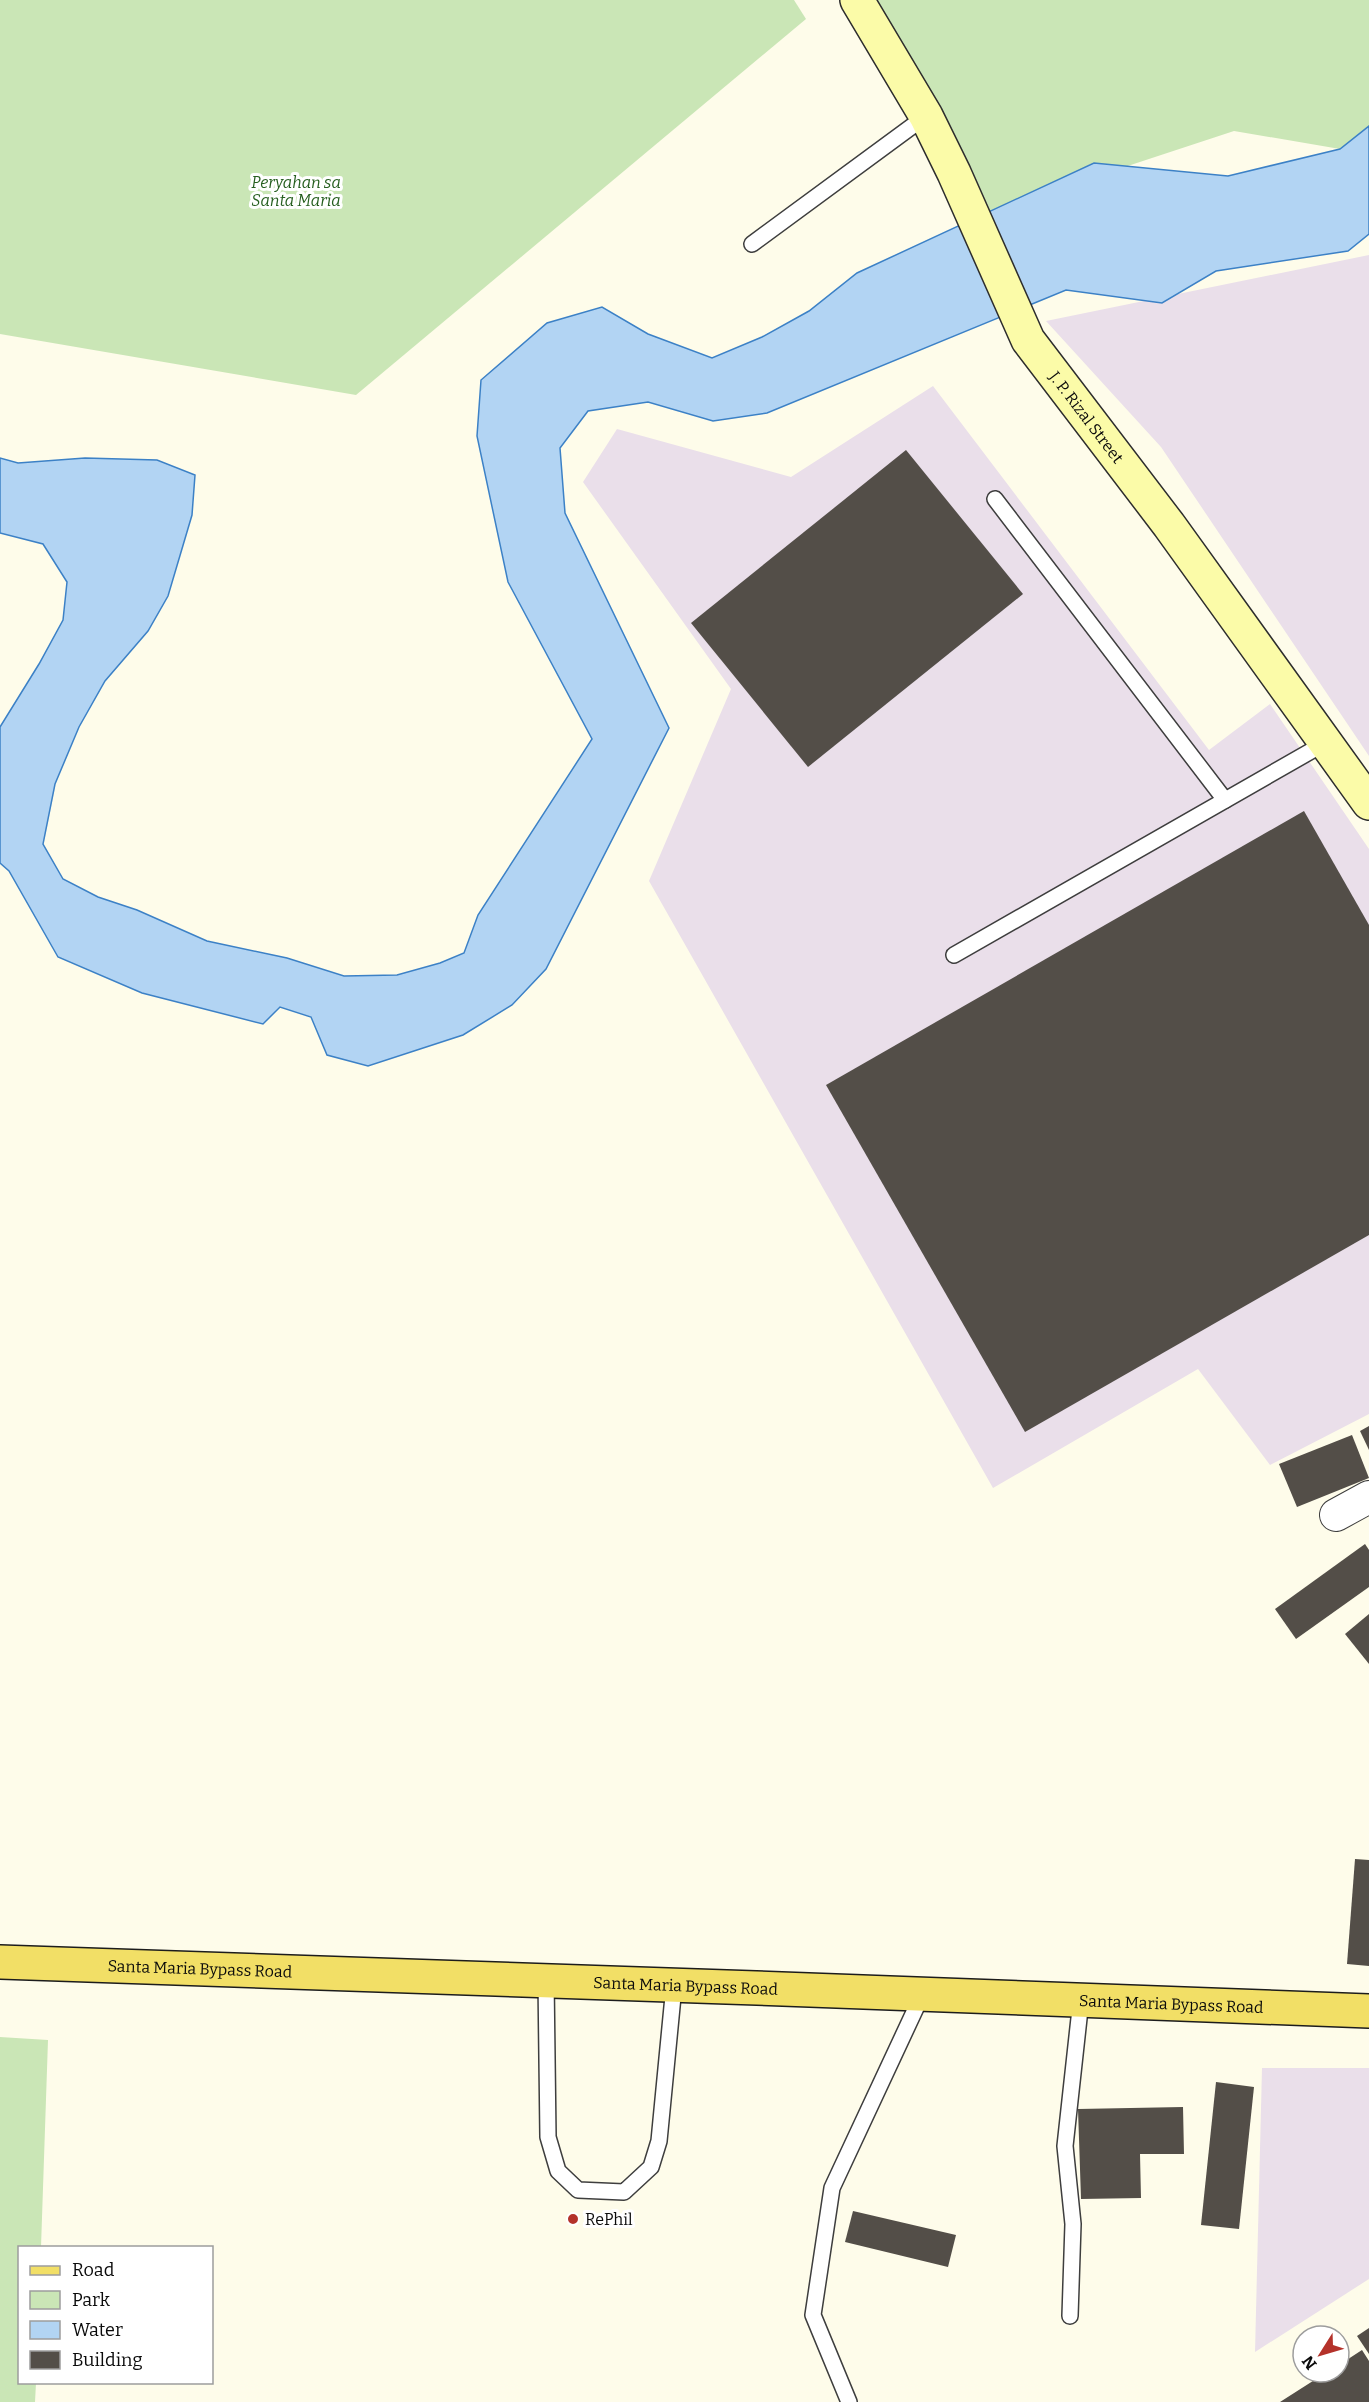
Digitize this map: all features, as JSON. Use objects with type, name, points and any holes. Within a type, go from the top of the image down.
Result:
[{"type":"main road","name":"J. P. Rizal Street","points":[[857,0],[926,116],[954,173],[1028,340],[1169,525],[1325,743],[1366,790]]},
{"type":"main road","name":"Santa Maria Bypass Road","points":[[0,1962],[546,1979],[674,1986],[1369,2011]]},
{"type":"street","points":[[1336,1515],[1369,1497]]},
{"type":"lane","points":[[752,244],[926,116]]},
{"type":"lane","points":[[995,499],[1225,800]]},
{"type":"lane","points":[[954,955],[1325,743]]},
{"type":"lane","points":[[546,1979],[548,2137],[558,2171],[578,2190],[624,2192],[651,2167],[659,2140],[674,1986]]},
{"type":"lane","points":[[849,2402],[813,2314],[832,2188],[922,1995]]},
{"type":"lane","points":[[1070,2316],[1073,2224],[1065,2146],[1081,2000]]},
{"type":"shaded area","points":[[1369,255],[1369,756],[1161,447],[1046,321]]},
{"type":"shaded area","points":[[933,386],[1209,750],[1270,704],[1369,849],[1369,1414],[1270,1465],[1198,1369],[993,1488],[649,881],[731,689],[583,482],[617,429],[791,477]]},
{"type":"shaded area","points":[[1262,2068],[1369,2068],[1369,2279],[1299,2324],[1291,2324],[1291,2329],[1255,2352]]},
{"type":"green space","name":"Peryahan sa Santa Maria","points":[[0,0],[794,0],[806,19],[356,395],[0,334]]},
{"type":"green space","points":[[877,0],[1369,0],[1369,127],[1340,149],[1234,131],[988,212]]},
{"type":"green space","points":[[0,2037],[48,2040],[41,2246],[18,2246],[18,2384],[36,2384],[35,2402],[0,2402]]},
{"type":"water","points":[[1369,126],[1369,234],[1348,251],[1216,271],[1162,303],[1066,290],[767,413],[713,421],[648,402],[588,411],[560,448],[565,513],[669,728],[546,969],[512,1005],[463,1035],[368,1066],[327,1055],[311,1017],[280,1007],[263,1024],[142,993],[58,957],[9,871],[0,863],[0,727],[63,620],[67,582],[43,544],[0,533],[0,458],[18,463],[85,458],[157,460],[195,475],[192,515],[168,596],[148,631],[105,681],[79,727],[55,784],[43,844],[63,879],[98,897],[137,910],[207,941],[287,958],[344,976],[397,975],[440,963],[464,953],[478,915],[592,739],[508,582],[477,436],[481,380],[547,323],[602,307],[648,334],[712,358],[762,337],[809,311],[857,273],[1094,163],[1228,176],[1340,149]]},
{"type":"building","points":[[906,450],[1023,594],[808,767],[691,623]]},
{"type":"building","points":[[1304,811],[1369,925],[1369,1235],[1025,1432],[826,1085]]},
{"type":"building","points":[[1369,1426],[1369,1450],[1360,1431]]},
{"type":"building","points":[[1352,1435],[1369,1478],[1297,1507],[1279,1464]]},
{"type":"building","points":[[1365,1544],[1369,1550],[1369,1587],[1296,1639],[1275,1609]]},
{"type":"building","points":[[1369,1614],[1369,1664],[1345,1634]]},
{"type":"building","points":[[1355,1859],[1369,1860],[1369,1966],[1347,1964]]},
{"type":"building","points":[[1216,2082],[1254,2087],[1239,2229],[1201,2225]]},
{"type":"building","points":[[1183,2107],[1184,2154],[1140,2154],[1141,2198],[1081,2199],[1078,2109]]},
{"type":"building","points":[[853,2211],[956,2235],[948,2267],[845,2242]]},
{"type":"building","points":[[1369,2328],[1369,2354],[1357,2336]]},
{"type":"building","points":[[1362,2350],[1369,2361],[1369,2402],[1280,2402],[1308,2384],[1351,2384],[1351,2357]]},
{"type":"place","name":"RePhil","points":[[573,2219]]}]
